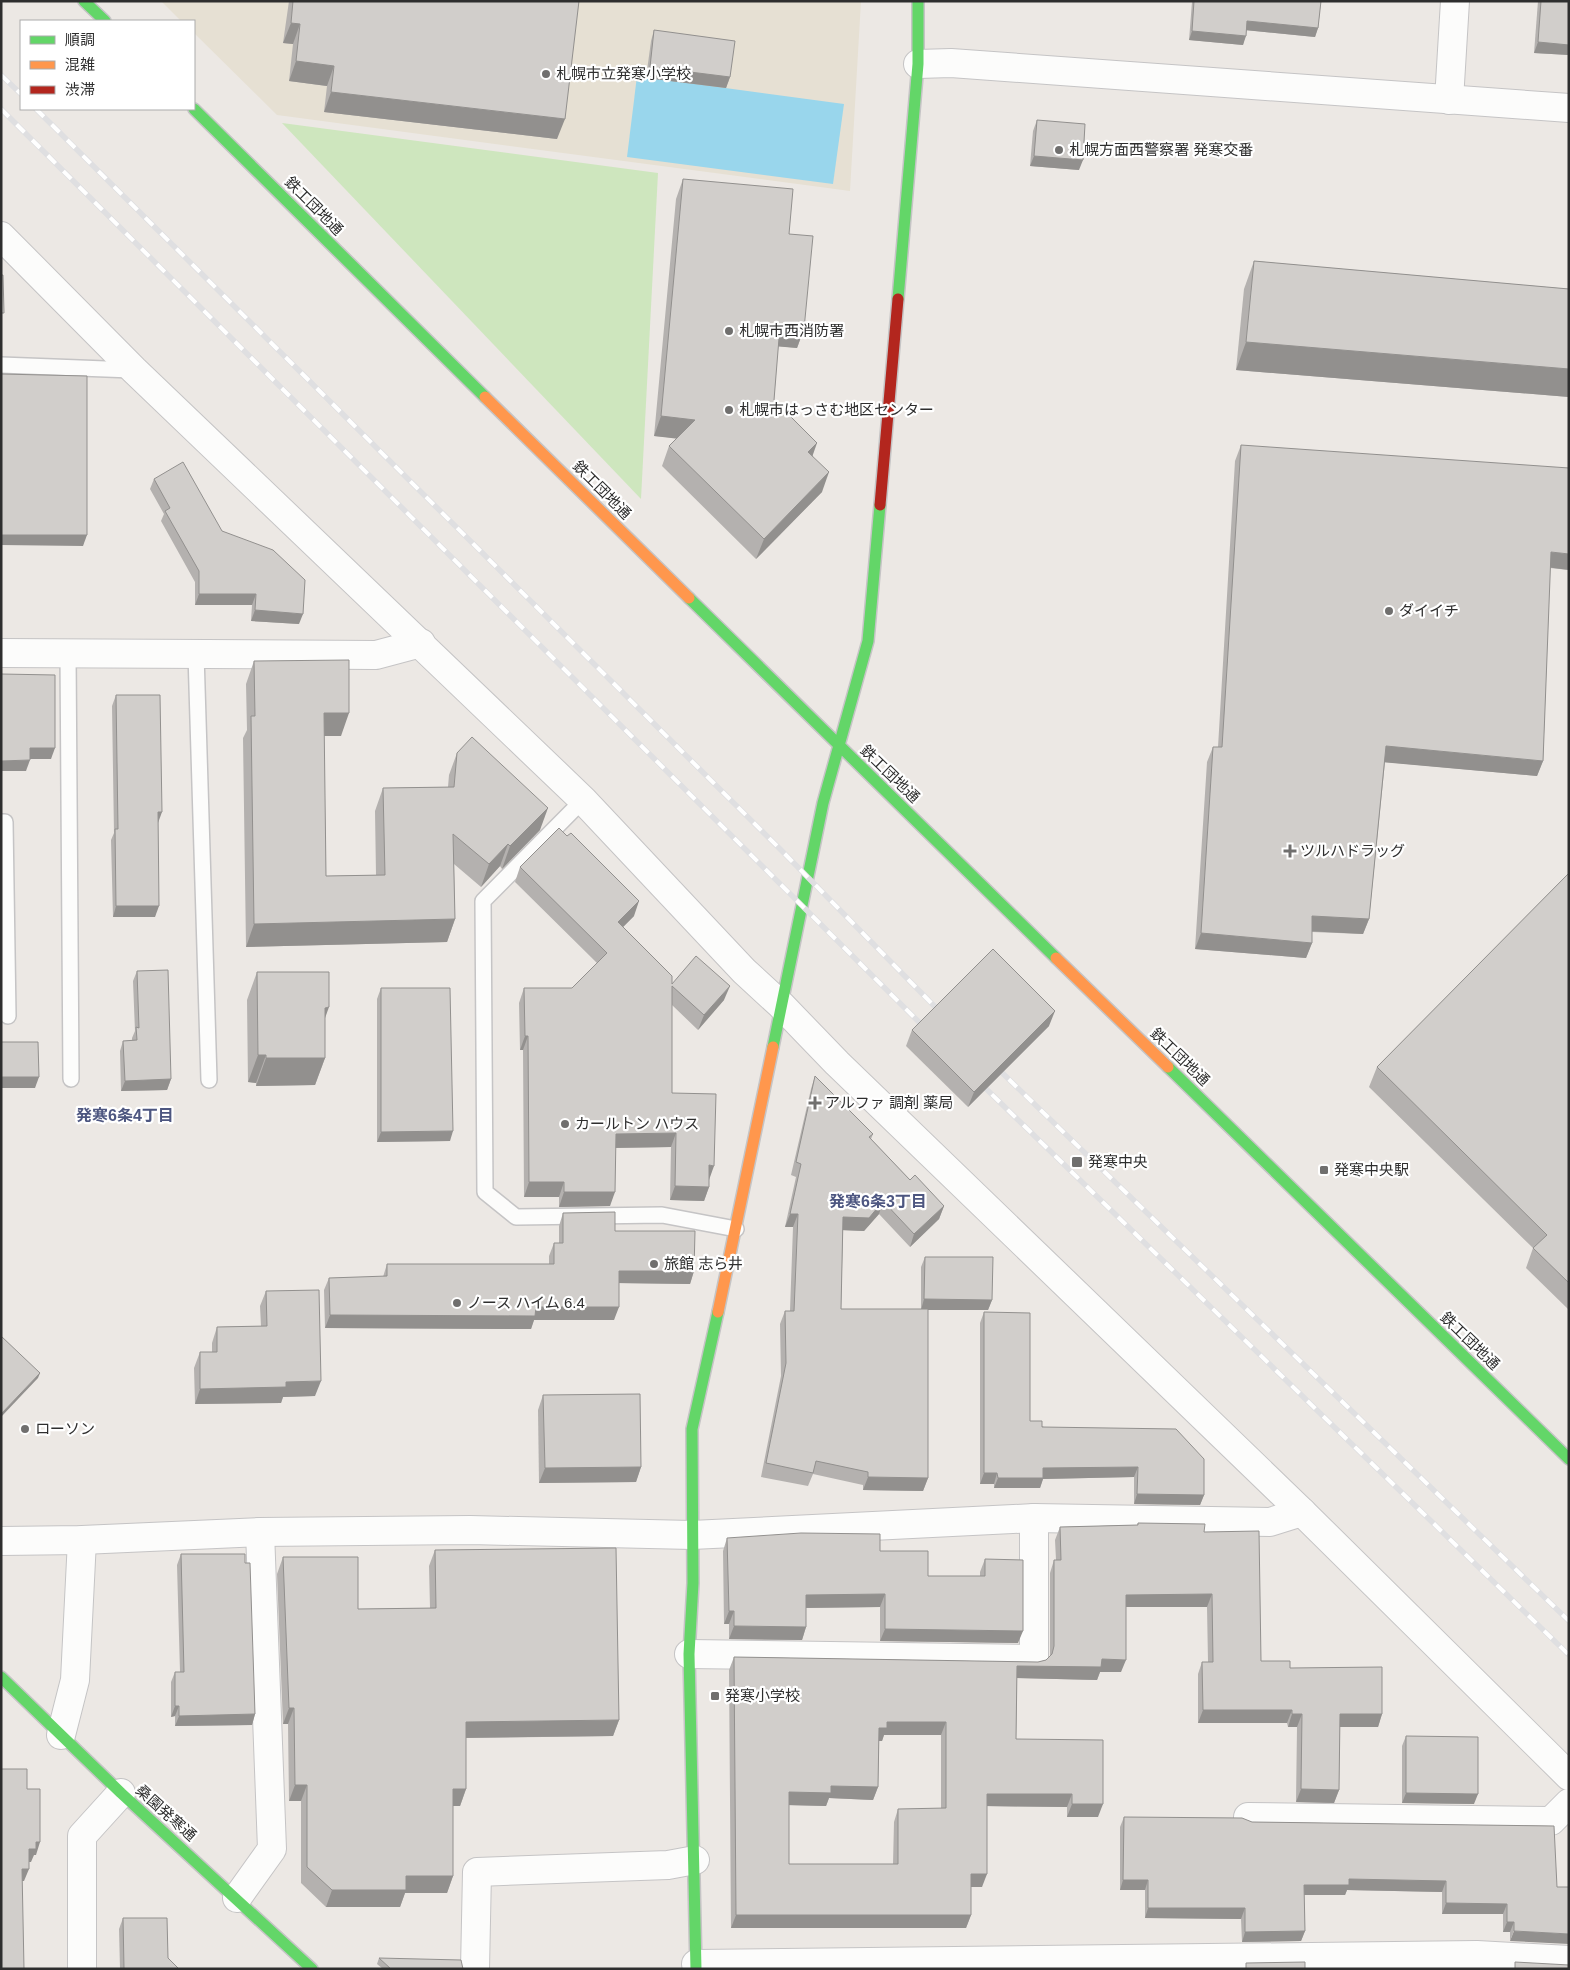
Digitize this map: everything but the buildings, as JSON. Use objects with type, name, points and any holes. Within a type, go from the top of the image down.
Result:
[{"type":"street","points":[[84,1],[104,20]]},
{"type":"street","points":[[918,1],[918,64],[868,641],[838,745],[692,1429],[693,1583],[689,1654],[696,1966],[1207,1963],[1477,1955],[1569,1960]]},
{"type":"street","points":[[1449,100],[1456,1]]},
{"type":"street","points":[[918,64],[951,63],[1569,108]]},
{"type":"street","name":"鉄工団地通","points":[[195,110],[838,745],[1569,1459]]},
{"type":"street","points":[[1,236],[134,370],[421,642],[583,800],[744,971],[781,1005],[837,1064],[1302,1512],[1569,1776]]},
{"type":"street","points":[[1,653],[376,655],[421,642]]},
{"type":"street","points":[[1,1541],[82,1540],[260,1532],[470,1530],[692,1535],[1034,1518],[1270,1522],[1302,1512]]},
{"type":"street","points":[[689,1654],[1034,1659],[1034,1518]]},
{"type":"street","points":[[237,1898],[272,1849],[260,1532]]},
{"type":"street","points":[[61,1735],[76,1680],[82,1540]]},
{"type":"street","name":"桑園発寒通","points":[[1,1677],[121,1793],[237,1898],[308,1967]]},
{"type":"street","points":[[82,1969],[82,1836],[121,1793]]},
{"type":"street","points":[[1248,1817],[1551,1821],[1569,1803]]},
{"type":"street","points":[[474,1969],[477,1872],[668,1865],[695,1860]]},
{"type":"lane","points":[[1,365],[134,370]]},
{"type":"lane","points":[[68,653],[71,1079]]},
{"type":"lane","points":[[196,654],[209,1080]]},
{"type":"lane","points":[[583,800],[483,901],[485,1192],[516,1217],[662,1215],[736,1229]]},
{"type":"lane","points":[[1,822],[5,822],[8,1016]]},
{"type":"shaded area","name":"札幌市立発寒小学校","points":[[161,1],[861,1],[850,191],[277,115],[195,34],[195,20],[180,20]]},
{"type":"green space","points":[[282,123],[658,173],[641,499]]},
{"type":"water","points":[[637,76],[844,104],[833,184],[627,157]]},
{"type":"railway","points":[[1,75],[20,93]]},
{"type":"railway","points":[[1,109],[930,1033]]},
{"type":"railway","points":[[37,110],[781,850],[945,1017]]},
{"type":"railway","points":[[993,1064],[1569,1621]]},
{"type":"railway","points":[[976,1079],[1569,1655]]},
{"type":"traffic: fast","points":[[84,1],[104,20]]},
{"type":"traffic: fast","points":[[898,299],[918,64],[918,1]]},
{"type":"traffic: fast","points":[[195,110],[485,397]]},
{"type":"traffic: fast","points":[[773,1047],[823,803],[868,641],[880,505]]},
{"type":"traffic: fast","points":[[689,598],[1056,958]]},
{"type":"traffic: fast","points":[[1168,1067],[1569,1459]]},
{"type":"traffic: fast","points":[[696,1969],[689,1654],[693,1583],[692,1429],[718,1312]]},
{"type":"traffic: fast","points":[[1,1677],[121,1793],[312,1969]]},
{"type":"traffic: slow","points":[[485,397],[689,598]]},
{"type":"traffic: slow","points":[[1056,958],[1168,1067]]},
{"type":"traffic: slow","points":[[718,1312],[773,1047]]},
{"type":"traffic: jam","points":[[880,505],[898,299]]},
{"type":"place","name":"札幌市立発寒小学校","points":[[546,74]]},
{"type":"place","name":"札幌方面西警察署 発寒交番","points":[[1059,150]]},
{"type":"place","name":"札幌市西消防署","points":[[729,331]]},
{"type":"place","name":"札幌市はっさむ地区センター","points":[[729,410]]},
{"type":"place","name":"ダイイチ","points":[[1389,611]]},
{"type":"place","name":"ツルハドラッグ","points":[[1290,851]]},
{"type":"place","name":"アルファ 調剤 薬局","points":[[815,1103]]},
{"type":"place","name":"カールトン ハウス","points":[[565,1124]]},
{"type":"place","name":"発寒中央","points":[[1077,1162]]},
{"type":"place","name":"発寒中央駅","points":[[1324,1170]]},
{"type":"place","name":"旅館 志ら井","points":[[654,1264]]},
{"type":"place","name":"ノース ハイム 6.4","points":[[457,1303]]},
{"type":"place","name":"ローソン","points":[[25,1429]]},
{"type":"place","name":"発寒小学校","points":[[715,1696]]},
{"type":"district","name":"発寒6条4丁目","points":[[125,1115]]},
{"type":"district","name":"発寒6条3丁目","points":[[878,1201]]}]
